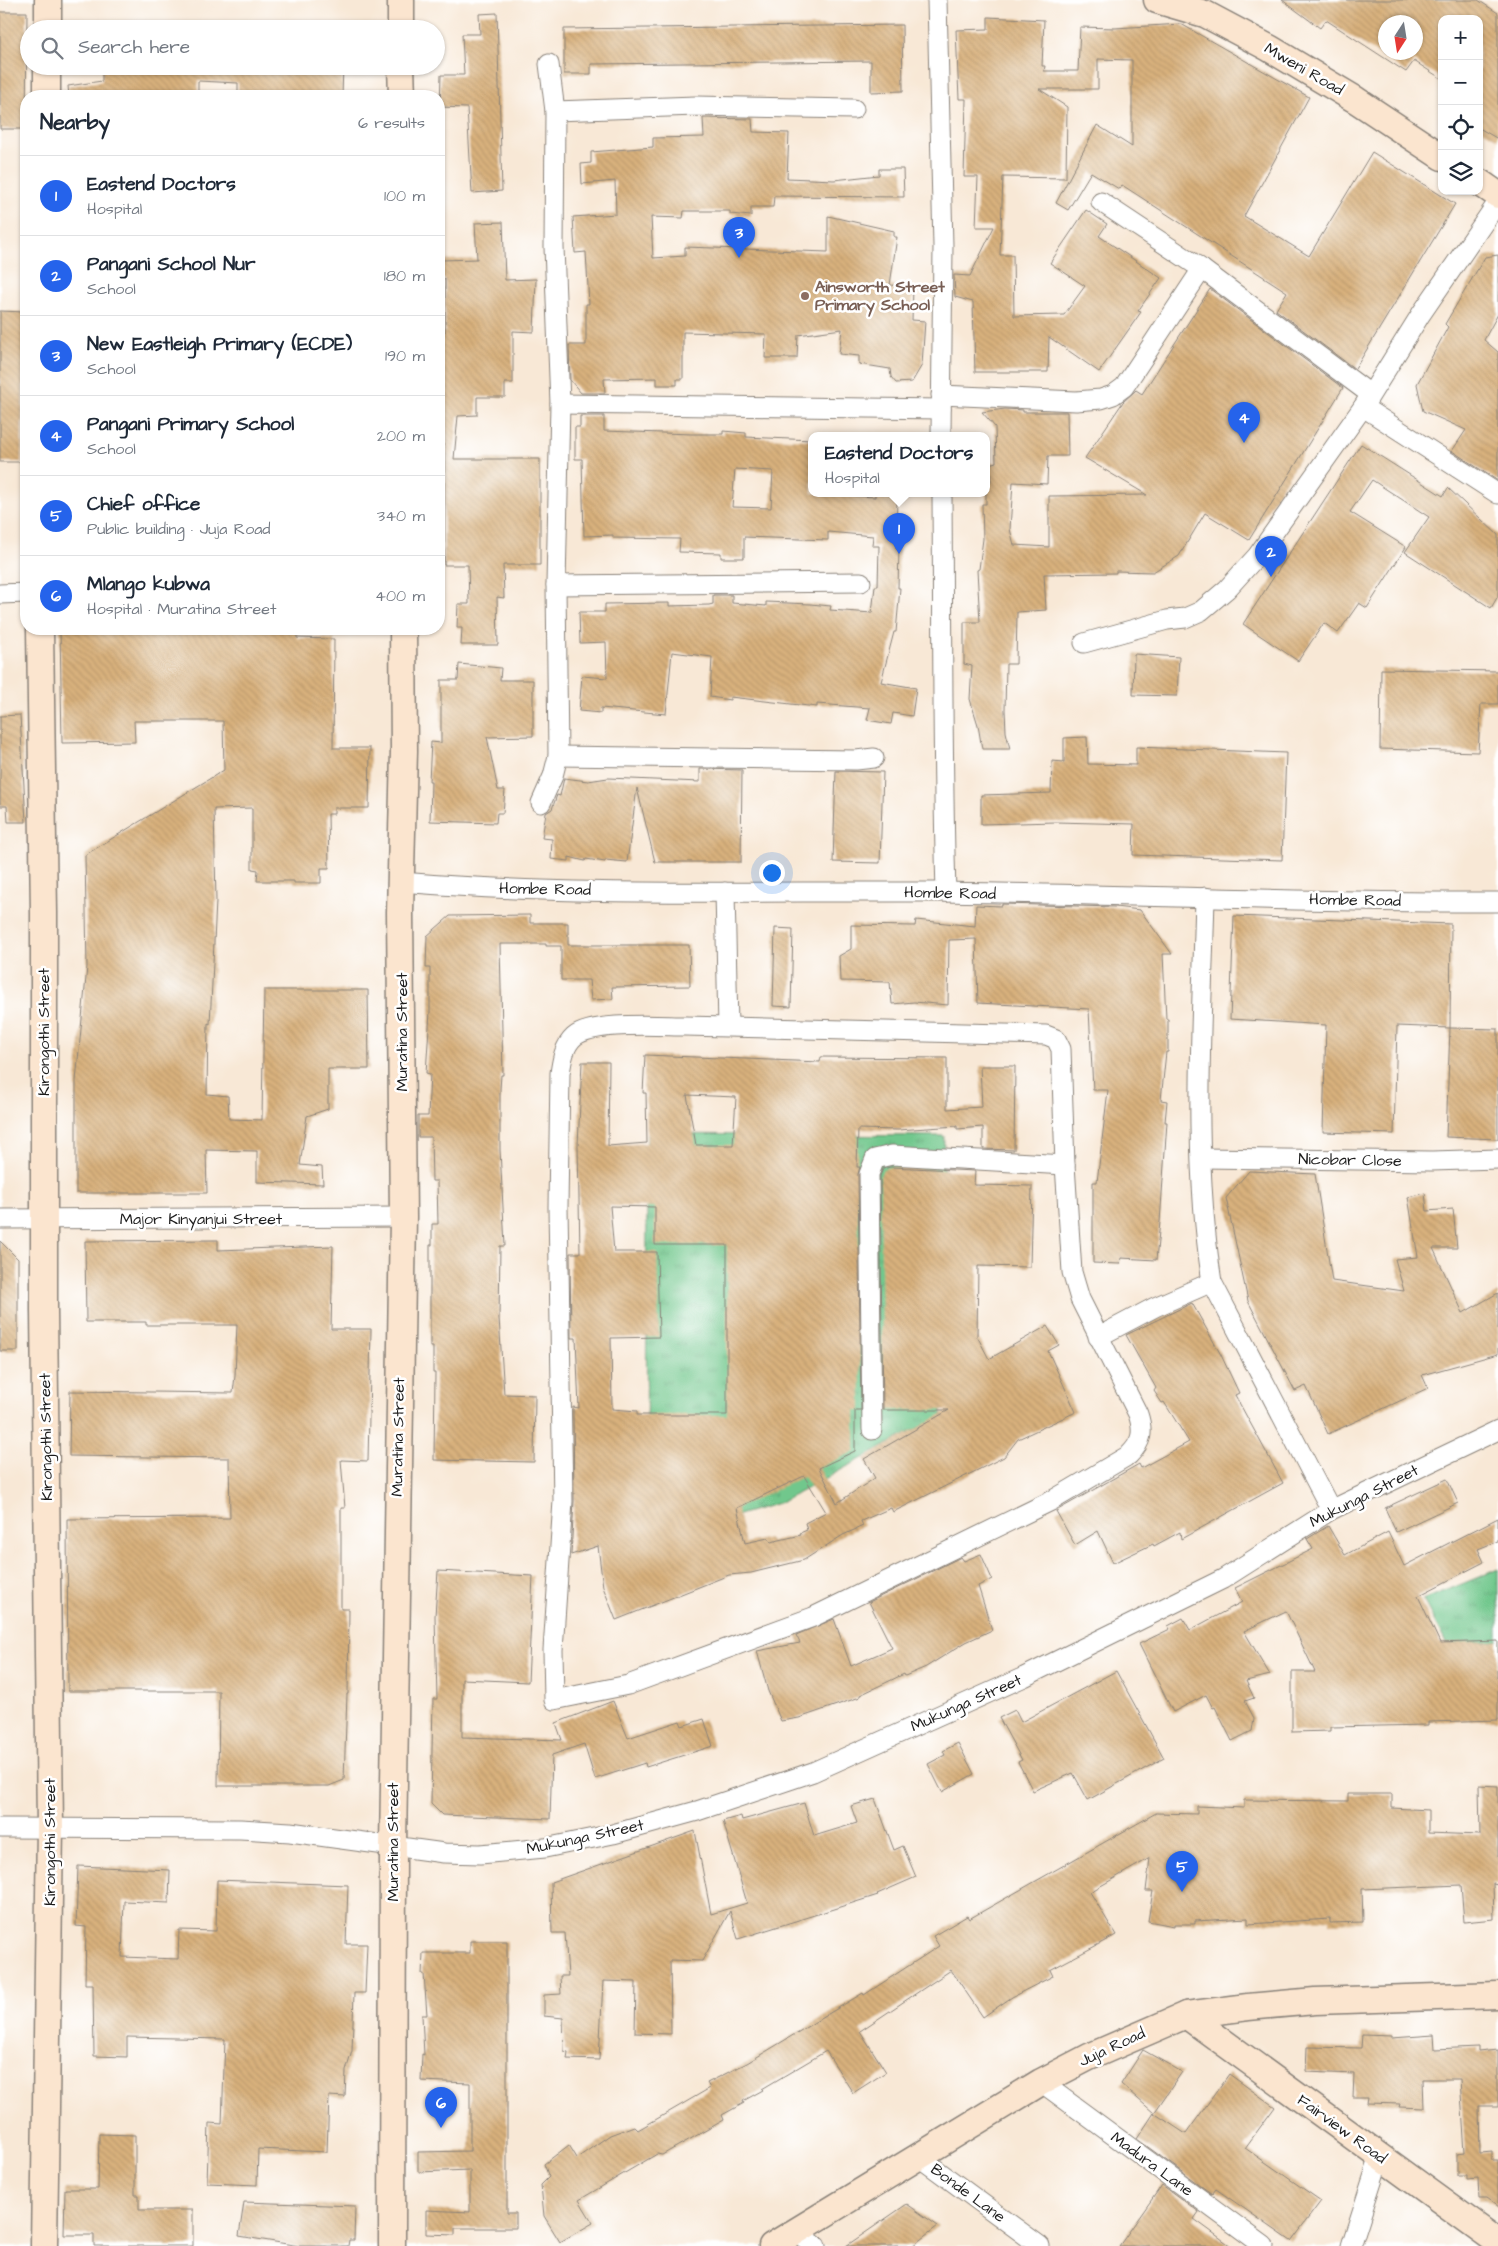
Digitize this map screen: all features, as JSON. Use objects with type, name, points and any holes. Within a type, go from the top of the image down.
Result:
[{"type":"main road","points":[[48,0],[48,20]]},
{"type":"main road","points":[[401,0],[401,20]]},
{"type":"main road","name":"Mweni Road","points":[[1157,0],[1205,14],[1269,48],[1356,100],[1438,154]]},
{"type":"main road","points":[[47,75],[47,90]]},
{"type":"main road","points":[[402,75],[402,90]]},
{"type":"main road","points":[[1483,185],[1498,194]]},
{"type":"main road","name":"Kirongothi Street","points":[[40,635],[44,905],[44,1220],[50,1827],[44,2246]]},
{"type":"main road","name":"Muratina Street","points":[[392,2246],[393,1847],[403,1217],[401,882],[403,635]]},
{"type":"main road","name":"Juja Road","points":[[772,2246],[1041,2082],[1089,2057],[1186,2015],[1315,2001],[1498,1995]]},
{"type":"main road","name":"Fairview Road","points":[[1186,2015],[1498,2242]]},
{"type":"street","points":[[937,0],[943,246],[941,432]]},
{"type":"street","points":[[541,803],[558,756],[556,585],[560,404],[554,247],[555,111],[549,64]]},
{"type":"street","points":[[555,111],[696,106],[854,109]]},
{"type":"street","points":[[1101,202],[1202,269],[1367,401],[1498,494]]},
{"type":"street","points":[[1084,643],[1166,620],[1185,618],[1201,611],[1227,589],[1257,556],[1367,401],[1421,314],[1498,202]]},
{"type":"street","points":[[560,404],[1076,401],[1101,399],[1113,395],[1124,387],[1202,269]]},
{"type":"street","points":[[942,497],[943,787],[946,892]]},
{"type":"street","points":[[556,585],[861,582]]},
{"type":"street","points":[[0,594],[20,593]]},
{"type":"street","points":[[558,756],[856,760],[874,758]]},
{"type":"street","name":"Hombe Road","points":[[401,882],[468,887],[725,892],[946,892],[1498,902]]},
{"type":"street","points":[[725,892],[728,1026]]},
{"type":"street","points":[[1205,897],[1201,1071],[1202,1158],[1208,1252],[1212,1282],[1330,1510]]},
{"type":"street","points":[[728,1026],[1046,1035],[1056,1039],[1061,1048],[1065,1165],[1072,1272],[1080,1299],[1138,1414],[1141,1424],[1142,1434],[1138,1445],[1129,1455],[1051,1501],[813,1617],[628,1685],[554,1700],[553,1650],[563,1501],[558,1207],[560,1073],[566,1048],[574,1038],[587,1030],[602,1027],[728,1026]]},
{"type":"street","points":[[872,1430],[869,1174],[875,1160],[892,1155],[1065,1165]]},
{"type":"street","name":"Nicobar Close","points":[[1202,1158],[1432,1161],[1498,1159]]},
{"type":"street","name":"Major Kinyanjui Street","points":[[0,1219],[403,1217]]},
{"type":"street","points":[[1098,1337],[1155,1307],[1212,1282]]},
{"type":"street","name":"Mukunga Street","points":[[0,1828],[240,1829],[290,1832],[444,1853],[480,1854],[546,1848],[613,1834],[697,1811],[813,1772],[1024,1677],[1223,1579],[1330,1510],[1498,1430]]},
{"type":"street","name":"Madura Lane","points":[[1041,2082],[1264,2246]]},
{"type":"street","points":[[1351,2246],[1380,2156]]},
{"type":"street","name":"Bonde Lane","points":[[919,2157],[1040,2246]]},
{"type":"street","points":[[795,2231],[816,2246]]},
{"type":"green space","points":[[647,1134],[944,1136],[941,1268],[942,1415],[782,1502],[646,1543]]},
{"type":"green space","points":[[1498,1569],[1498,1641],[1446,1643],[1423,1600]]},
{"type":"building","points":[[1282,0],[1478,0],[1498,13],[1498,139],[1483,130],[1483,15],[1438,15],[1438,76],[1414,61],[1406,72],[1388,60],[1423,60],[1423,15],[1378,15],[1378,54],[1326,20],[1320,28]]},
{"type":"building","points":[[0,12],[27,12],[27,20],[20,20],[20,75],[26,75],[26,90],[20,90],[20,129],[0,129]]},
{"type":"building","points":[[497,13],[502,191],[472,193],[467,108],[445,107],[445,90],[441,90],[441,75],[464,75],[462,34],[480,34],[479,14]]},
{"type":"building","points":[[988,17],[1044,20],[1042,66],[1045,66],[1044,71],[1078,71],[1080,27],[1115,28],[1181,24],[1309,97],[1244,216],[1309,256],[1372,152],[1455,204],[1355,369],[1276,310],[1287,292],[1122,185],[1119,189],[1091,172],[1068,210],[1056,203],[1097,125],[1132,147],[1132,60],[1098,59],[1098,89],[1039,89],[1067,107],[1066,178],[1003,177],[1000,255],[1013,255],[1014,316],[1064,315],[1085,286],[1050,263],[1086,210],[1107,224],[1099,236],[1161,278],[1138,311],[1141,312],[1099,372],[1049,337],[1048,372],[975,372],[973,302],[955,297],[954,275],[970,276],[994,227],[976,227],[978,177],[964,177],[966,99],[959,99],[956,30],[988,29]]},
{"type":"building","points":[[902,25],[903,91],[871,92],[871,61],[591,64],[591,74],[564,74],[564,29]]},
{"type":"building","points":[[102,75],[343,75],[342,90],[238,90],[238,83],[198,81],[198,90],[68,90],[68,86],[102,81]]},
{"type":"building","points":[[703,118],[752,119],[753,132],[789,133],[787,178],[834,180],[879,175],[879,169],[903,169],[904,197],[774,196],[773,207],[751,207],[751,216],[730,214],[730,211],[684,211],[683,218],[651,217],[653,258],[685,256],[685,247],[828,252],[828,216],[894,231],[894,237],[897,237],[890,285],[913,287],[912,320],[925,321],[922,365],[912,382],[896,383],[891,377],[890,369],[859,364],[859,356],[839,354],[842,329],[798,335],[797,358],[765,358],[766,334],[683,332],[683,379],[677,379],[677,385],[657,385],[657,378],[604,379],[605,393],[581,393],[570,380],[569,345],[586,345],[586,304],[589,304],[586,252],[575,253],[573,217],[616,214],[615,181],[582,184],[581,164],[591,163],[591,152],[653,147],[653,138],[704,137]]},
{"type":"building","points":[[503,222],[505,280],[536,279],[534,332],[513,331],[513,383],[505,383],[505,397],[477,397],[477,415],[458,416],[454,459],[540,459],[540,565],[503,565],[504,598],[497,597],[498,645],[461,645],[462,628],[457,628],[458,604],[469,604],[468,565],[445,565],[445,260],[477,259],[475,223]]},
{"type":"building","points":[[1498,255],[1498,314],[1484,340],[1498,352],[1498,481],[1452,451],[1466,430],[1423,411],[1417,384],[1448,327],[1445,324],[1485,257]]},
{"type":"building","points":[[1210,289],[1343,388],[1249,540],[1205,513],[1179,556],[1153,572],[1116,571],[1116,573],[1044,574],[1046,610],[1017,612],[1016,664],[1006,664],[1006,732],[1010,749],[982,749],[978,725],[970,699],[972,666],[964,664],[964,622],[980,622],[977,570],[979,569],[983,539],[982,504],[986,504],[986,497],[990,497],[990,464],[996,462],[995,427],[982,412],[1005,409],[1023,410],[1023,412],[1067,412],[1068,456],[1048,456],[1047,484],[1013,482],[1010,529],[1014,545],[1049,547],[1049,496],[1147,495],[1085,458],[1123,402],[1136,390],[1142,394]]},
{"type":"building","points":[[0,311],[20,312],[20,462],[0,462]]},
{"type":"building","points":[[580,416],[604,416],[604,431],[723,434],[723,431],[746,433],[746,437],[808,440],[808,497],[897,497],[896,549],[899,549],[898,588],[900,588],[896,632],[894,632],[881,682],[916,688],[912,716],[893,713],[891,724],[867,720],[870,708],[817,704],[817,707],[730,697],[730,700],[710,697],[712,657],[672,652],[666,714],[601,708],[601,713],[579,711],[582,676],[607,678],[606,642],[580,643],[579,612],[605,612],[605,604],[669,603],[669,606],[709,605],[713,604],[713,595],[732,595],[732,603],[766,606],[766,602],[810,604],[831,606],[830,610],[872,613],[875,586],[878,586],[879,546],[872,546],[873,536],[828,532],[828,540],[744,537],[744,558],[721,558],[721,553],[679,552],[680,539],[613,538],[613,535],[584,536],[582,459],[575,459],[575,427],[580,427]],"holes":[[[735,469],[773,471],[771,508],[732,507]]]},
{"type":"building","points":[[1361,444],[1443,496],[1448,488],[1498,535],[1498,596],[1491,608],[1405,552],[1429,517],[1372,480],[1350,512],[1406,547],[1367,608],[1359,603],[1338,633],[1324,623],[1298,661],[1243,624]]},
{"type":"building","points":[[60,635],[297,635],[297,638],[334,639],[333,748],[370,748],[369,808],[334,808],[334,814],[328,814],[329,868],[321,868],[321,883],[257,881],[258,870],[252,869],[252,808],[214,809],[216,901],[210,1024],[208,1023],[207,1094],[228,1096],[229,1119],[262,1120],[264,990],[368,990],[369,1069],[328,1069],[328,1109],[307,1116],[300,1165],[322,1167],[323,1184],[257,1182],[257,1151],[206,1150],[207,1193],[76,1193],[76,1081],[87,967],[85,855],[224,770],[223,721],[134,721],[135,742],[62,743]]},
{"type":"building","points":[[1134,654],[1179,657],[1177,696],[1133,695]]},
{"type":"building","points":[[459,664],[501,668],[500,680],[533,680],[533,736],[487,737],[498,790],[505,790],[503,813],[497,813],[496,823],[430,821],[431,781],[429,781],[431,742],[441,743],[441,680],[458,680]]},
{"type":"building","points":[[1381,669],[1498,671],[1498,704],[1481,704],[1478,752],[1380,749]]},
{"type":"building","points":[[20,715],[26,822],[8,822],[7,806],[0,806],[0,716]]},
{"type":"building","points":[[1087,737],[1088,764],[1136,765],[1136,747],[1286,753],[1282,860],[1133,855],[1134,824],[1056,822],[981,824],[981,795],[1051,793],[1052,761],[1064,762],[1064,738]]},
{"type":"building","points":[[700,769],[742,770],[741,862],[655,862],[637,788],[627,862],[605,860],[605,862],[586,859],[585,861],[569,857],[569,861],[551,859],[552,839],[542,838],[546,813],[552,809],[557,795],[560,796],[564,778],[588,781],[608,778],[700,782]]},
{"type":"building","points":[[836,771],[883,772],[880,863],[833,862]]},
{"type":"building","points":[[1002,904],[1115,907],[1140,910],[1172,954],[1163,954],[1166,1019],[1168,1019],[1168,1052],[1166,1052],[1161,1100],[1167,1101],[1165,1122],[1167,1122],[1156,1260],[1121,1258],[1120,1264],[1093,1263],[1093,1182],[1097,1182],[1108,1090],[1093,1090],[1089,1009],[978,1003],[976,939],[949,940],[948,1005],[914,1002],[892,1004],[890,982],[840,981],[839,956],[851,949],[851,925],[915,926],[916,920],[975,926],[976,905],[1002,906]]},
{"type":"building","points":[[530,915],[530,923],[568,923],[568,945],[689,945],[690,986],[612,987],[613,999],[591,1000],[589,980],[561,980],[561,946],[546,946],[546,944],[500,944],[503,1075],[501,1075],[500,1089],[500,1150],[505,1246],[500,1246],[499,1318],[504,1394],[535,1395],[534,1462],[434,1460],[435,1373],[433,1373],[433,1347],[430,1347],[430,1245],[432,1245],[432,1224],[438,1224],[437,1181],[432,1181],[431,1137],[418,1137],[418,1116],[428,1116],[430,1074],[426,1073],[430,1012],[430,968],[426,968],[427,936],[450,916]]},
{"type":"building","points":[[1234,916],[1451,924],[1450,1028],[1397,1026],[1394,1134],[1323,1132],[1326,1025],[1230,1019]]},
{"type":"building","points":[[775,928],[793,929],[791,1007],[773,1006]]},
{"type":"building","points":[[1450,1028],[1498,1029],[1498,1139],[1446,1137]]},
{"type":"building","points":[[645,1055],[820,1062],[821,1057],[947,1058],[947,1109],[982,1107],[980,1066],[1015,1066],[1014,1150],[983,1149],[983,1127],[957,1129],[957,1126],[898,1130],[858,1129],[857,1167],[860,1167],[858,1174],[861,1410],[855,1410],[855,1451],[819,1468],[837,1503],[875,1478],[864,1459],[949,1410],[883,1410],[880,1176],[883,1169],[890,1167],[975,1171],[974,1185],[1032,1186],[1030,1267],[978,1266],[977,1336],[989,1359],[1047,1326],[1059,1345],[1048,1351],[1076,1412],[1018,1439],[1004,1457],[893,1512],[891,1508],[861,1521],[863,1526],[843,1535],[804,1560],[751,1573],[729,1575],[616,1620],[603,1587],[598,1546],[571,1555],[574,1501],[573,1407],[579,1408],[576,1338],[571,1338],[570,1253],[580,1253],[578,1145],[582,1062],[609,1062],[608,1146],[647,1143],[646,1093],[643,1093]],"holes":[[[687,1095],[736,1097],[733,1145],[696,1145]],[[610,1206],[655,1207],[655,1245],[727,1245],[727,1415],[637,1415],[637,1411],[612,1409],[611,1338],[659,1337],[657,1252],[614,1252]],[[804,1476],[826,1512],[805,1523],[807,1530],[800,1533],[801,1535],[771,1542],[768,1538],[745,1543],[737,1508]]]},
{"type":"building","points":[[1249,1171],[1315,1174],[1332,1281],[1404,1291],[1395,1259],[1418,1257],[1408,1197],[1425,1193],[1427,1211],[1453,1209],[1457,1248],[1433,1248],[1463,1313],[1498,1293],[1498,1354],[1422,1375],[1428,1388],[1328,1434],[1306,1386],[1295,1391],[1248,1301],[1226,1198]]},
{"type":"building","points":[[218,1240],[218,1250],[333,1246],[331,1329],[371,1329],[368,1461],[341,1460],[345,1508],[341,1508],[341,1609],[349,1609],[348,1694],[344,1780],[329,1786],[218,1786],[219,1691],[68,1691],[67,1519],[230,1518],[229,1458],[69,1456],[70,1391],[233,1393],[235,1376],[237,1325],[146,1325],[146,1322],[86,1322],[85,1241]]},
{"type":"building","points":[[0,1241],[18,1259],[18,1351],[0,1351]]},
{"type":"building","points":[[1192,1303],[1221,1355],[1239,1393],[1235,1395],[1283,1483],[1181,1539],[1180,1532],[1154,1546],[1153,1544],[1113,1563],[1098,1531],[1075,1545],[1056,1511],[1139,1464],[1141,1468],[1189,1442],[1164,1402],[1162,1403],[1154,1391],[1156,1388],[1126,1335]]},
{"type":"building","points":[[1447,1479],[1458,1503],[1396,1532],[1385,1508]]},
{"type":"building","points":[[1498,1518],[1498,1541],[1478,1549],[1484,1562],[1418,1596],[1440,1643],[1498,1641],[1498,1720],[1428,1722],[1428,1725],[1331,1727],[1331,1731],[1292,1732],[1292,1672],[1315,1672],[1286,1611],[1244,1631],[1270,1675],[1246,1681],[1254,1698],[1245,1701],[1254,1718],[1252,1731],[1232,1741],[1215,1707],[1213,1708],[1206,1695],[1173,1712],[1139,1644],[1170,1629],[1168,1626],[1183,1618],[1190,1630],[1242,1602],[1235,1588],[1313,1549],[1307,1539],[1328,1526],[1345,1555],[1388,1532],[1404,1566]]},
{"type":"building","points":[[981,1554],[992,1579],[978,1586],[992,1630],[966,1642],[926,1667],[905,1676],[904,1674],[860,1695],[860,1697],[799,1718],[781,1721],[768,1691],[757,1651],[800,1643],[796,1635],[834,1619],[851,1666],[892,1648],[869,1602],[961,1557],[964,1561]]},
{"type":"building","points":[[438,1571],[533,1576],[528,1682],[462,1679],[462,1737],[562,1740],[556,1723],[613,1701],[628,1738],[680,1721],[682,1726],[704,1719],[713,1746],[646,1767],[645,1763],[595,1779],[584,1744],[552,1755],[550,1819],[442,1815],[431,1804],[433,1699],[437,1699],[435,1616]]},
{"type":"building","points":[[1116,1671],[1164,1758],[1088,1800],[1073,1773],[1033,1791],[1018,1762],[1022,1760],[999,1718],[1015,1710],[1021,1722]]},
{"type":"building","points":[[958,1743],[974,1774],[942,1792],[928,1764],[945,1755],[943,1751]]},
{"type":"building","points":[[1479,1785],[1498,1786],[1498,1884],[1493,1883],[1494,1919],[1464,1922],[1461,1885],[1362,1889],[1363,1922],[1330,1923],[1330,1919],[1248,1924],[1248,1918],[1195,1921],[1195,1924],[1174,1924],[1174,1926],[1148,1921],[1153,1891],[1146,1891],[1150,1858],[1090,1892],[1116,1935],[1050,1970],[1053,1976],[1012,1997],[983,2017],[951,1970],[860,2031],[886,2072],[853,2093],[826,2051],[722,2115],[724,2120],[662,2155],[657,2154],[579,2200],[593,2223],[560,2242],[544,2216],[541,2185],[549,2177],[544,2164],[569,2145],[577,2158],[610,2135],[634,2126],[638,2130],[710,2088],[707,2083],[747,2063],[863,1993],[864,1995],[939,1946],[933,1936],[967,1916],[969,1919],[1156,1813],[1197,1814],[1197,1806],[1244,1808],[1244,1800],[1348,1801],[1348,1794],[1392,1794],[1392,1808],[1428,1810],[1428,1833],[1480,1835]]},
{"type":"building","points":[[875,1799],[894,1850],[903,1846],[916,1877],[878,1895],[738,1939],[730,1911],[702,1961],[670,1960],[671,2034],[635,2033],[636,1982],[603,1981],[599,2060],[567,2059],[568,2052],[564,2051],[563,2018],[544,2016],[544,1995],[561,1994],[560,1976],[568,1976],[565,1933],[552,1933],[551,1882],[695,1831],[711,1914],[747,1903],[723,1821],[741,1816],[742,1820],[804,1803],[814,1836],[857,1823],[851,1806]]},
{"type":"building","points":[[78,1866],[170,1870],[169,1903],[124,1901],[122,1957],[178,1959],[179,1930],[216,1931],[217,1880],[348,1885],[346,1944],[367,1944],[365,1993],[354,1993],[352,2051],[346,2071],[345,2097],[329,2096],[327,2152],[258,2149],[257,2185],[207,2183],[209,2123],[222,2124],[225,2039],[127,2037],[127,2057],[94,2056],[93,1984],[85,1984],[86,1927],[76,1926]]},
{"type":"building","points":[[470,1941],[507,1941],[507,2213],[516,2213],[516,2228],[455,2228],[455,2235],[426,2234],[426,2210],[470,2212],[470,2170],[418,2172],[418,2152],[470,2151],[470,2083],[421,2081],[422,2054],[424,2055],[422,2015],[427,2015],[424,1974],[422,1974],[423,1953],[470,1953]]},
{"type":"building","points":[[1362,2034],[1392,2035],[1392,2038],[1434,2035],[1435,2049],[1478,2047],[1478,2052],[1498,2050],[1498,2107],[1479,2107],[1480,2153],[1491,2152],[1491,2160],[1498,2160],[1498,2207],[1487,2199],[1479,2199],[1478,2178],[1466,2179],[1466,2175],[1457,2175],[1457,2154],[1465,2153],[1460,2079],[1423,2079],[1424,2108],[1399,2107],[1400,2104],[1366,2103],[1367,2097],[1353,2097],[1354,2074],[1306,2072],[1307,2047],[1361,2048]]},
{"type":"building","points":[[1143,2050],[1182,2072],[1154,2113],[1121,2084]]},
{"type":"building","points":[[1229,2074],[1275,2107],[1245,2148],[1321,2201],[1291,2241],[1216,2189],[1212,2194],[1137,2139],[1154,2113],[1186,2134]]},
{"type":"building","points":[[99,2134],[135,2135],[135,2195],[139,2195],[139,2210],[193,2210],[193,2246],[94,2246],[94,2235],[64,2235],[65,2189],[98,2189]]},
{"type":"building","points":[[1162,2185],[1199,2212],[1194,2219],[1231,2246],[1119,2246]]},
{"type":"building","points":[[244,2202],[355,2206],[354,2240],[349,2240],[348,2246],[299,2246],[239,2236]]},
{"type":"building","points":[[907,2204],[938,2226],[912,2246],[846,2246]]},
{"type":"place","name":"New Eastleigh Primary (ECDE)","points":[[739,258]]},
{"type":"place","name":"Ainsworth Street Primary School","points":[[805,296]]},
{"type":"place","name":"Pangani Primary School","points":[[1244,443]]},
{"type":"place","name":"Eastend Doctors","points":[[899,554]]},
{"type":"place","name":"Pangani School Nur","points":[[1271,577]]},
{"type":"place","name":"Chief office","points":[[1182,1892]]},
{"type":"place","name":"Mlango kubwa","points":[[441,2128]]}]
